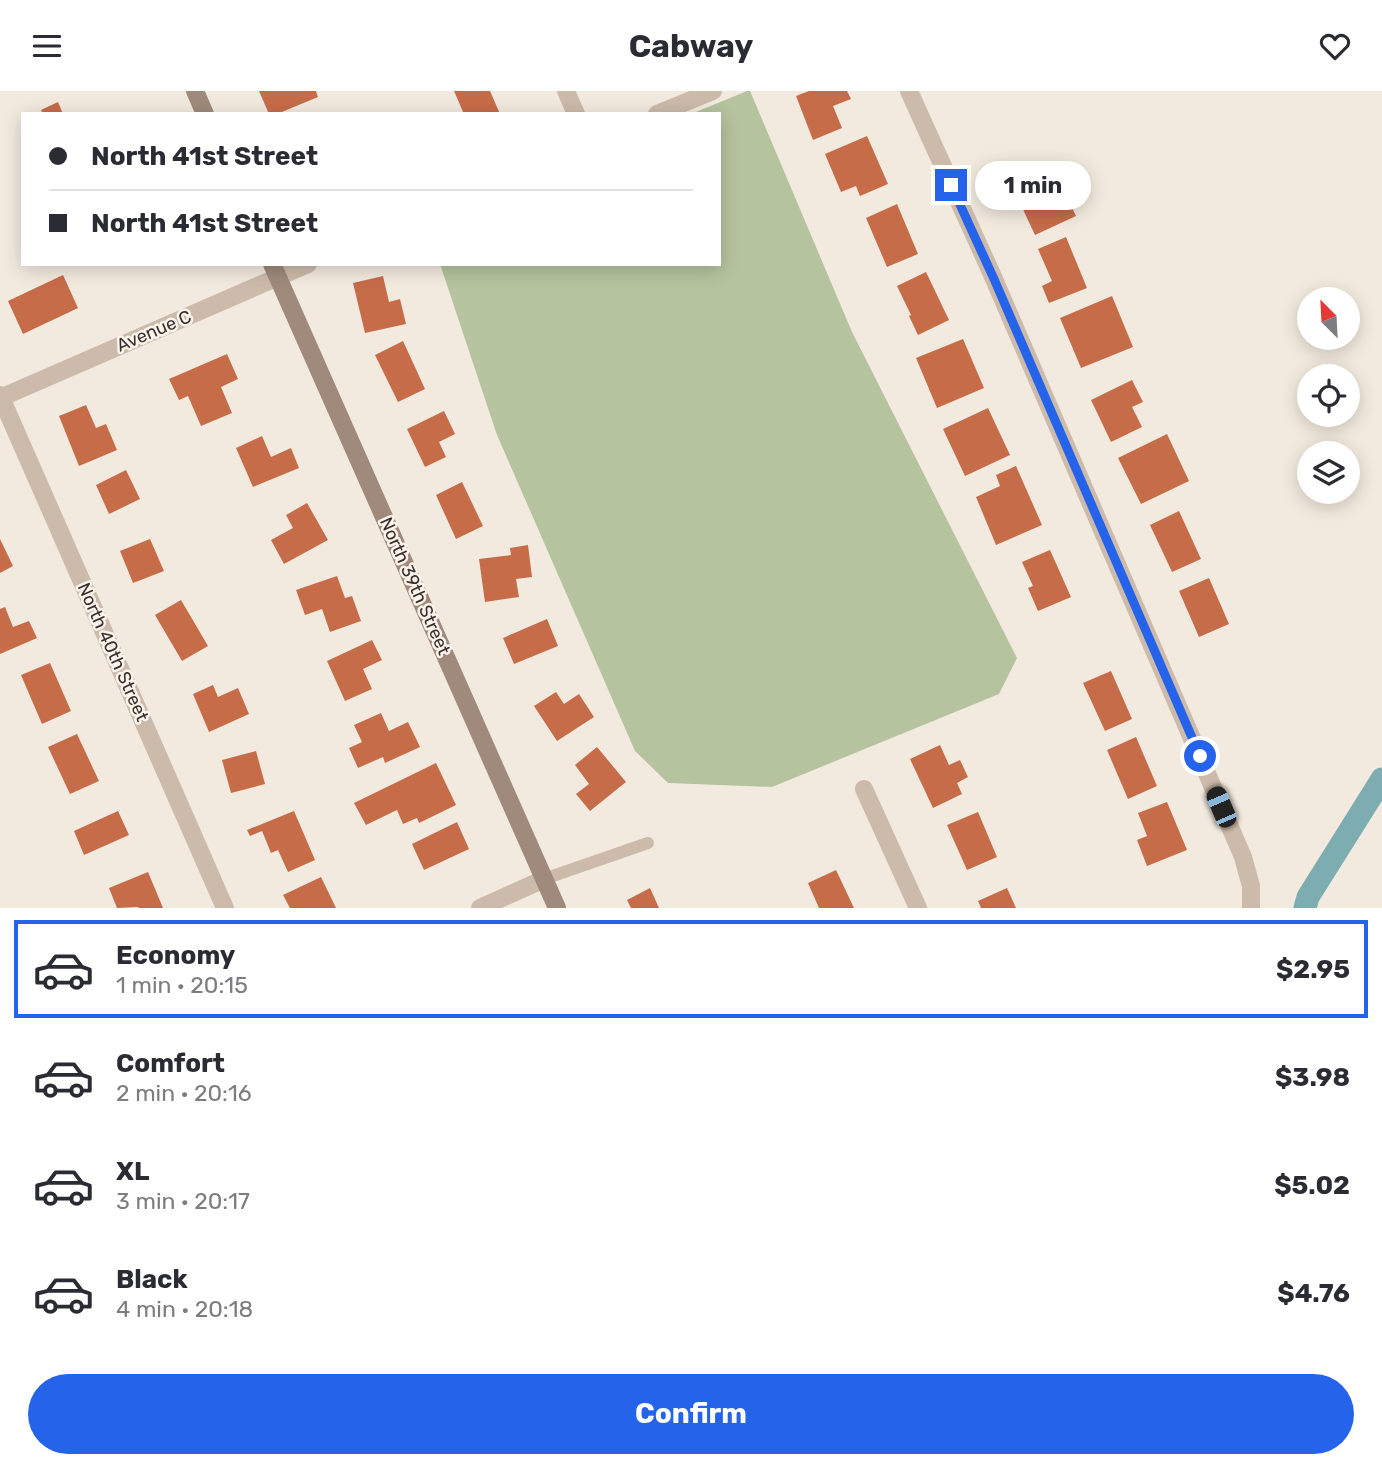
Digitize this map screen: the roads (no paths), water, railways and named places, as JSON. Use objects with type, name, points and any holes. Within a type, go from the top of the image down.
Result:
[{"type":"street","points":[[195,91],[204,112]]},
{"type":"street","points":[[566,91],[575,112]]},
{"type":"street","points":[[662,112],[713,91]]},
{"type":"street","points":[[909,91],[994,279],[1243,857],[1251,886],[1251,908]]},
{"type":"street","name":"Avenue C","points":[[0,397],[275,271],[299,266]]},
{"type":"street","name":"North 39th Street","points":[[275,271],[557,908]]},
{"type":"street","name":"North 40th Street","points":[[0,397],[225,908]]},
{"type":"street","points":[[864,789],[918,908]]},
{"type":"street","points":[[480,908],[544,879]]},
{"type":"lane","points":[[544,879],[648,843]]},
{"type":"waterway","points":[[1305,908],[1308,897],[1382,779]]}]
